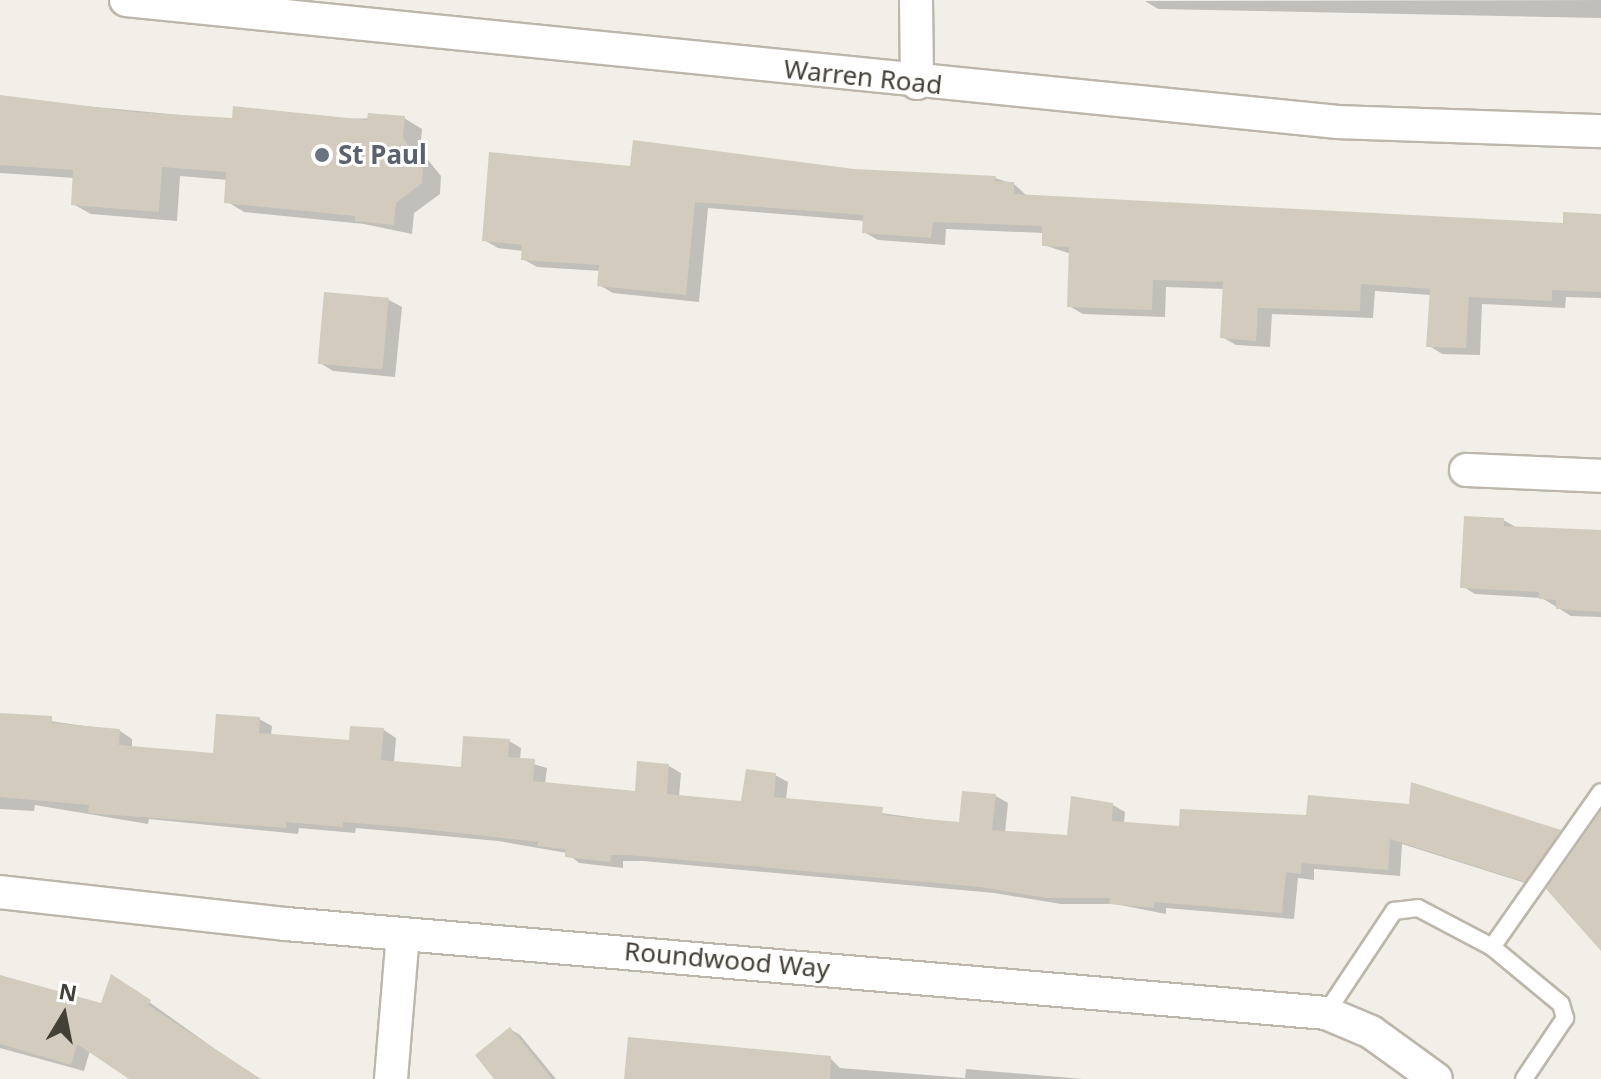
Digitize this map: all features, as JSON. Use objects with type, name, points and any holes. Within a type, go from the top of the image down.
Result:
[{"type":"street","name":"Warren Road","points":[[126,0],[917,83],[1338,122],[1601,131]]},
{"type":"street","points":[[916,0],[917,83]]},
{"type":"street","points":[[1466,470],[1601,476]]},
{"type":"street","name":"Roundwood Way","points":[[0,892],[403,934],[1326,1013],[1371,1032],[1436,1079]]},
{"type":"street","points":[[391,1079],[403,934]]},
{"type":"lane","points":[[1492,947],[1601,792]]},
{"type":"lane","points":[[1326,1013],[1352,968],[1394,911],[1418,908],[1492,947],[1561,1004],[1565,1018],[1524,1079]]},
{"type":"building","points":[[0,95],[134,112],[232,118],[233,106],[367,120],[368,113],[405,116],[403,138],[423,164],[422,183],[396,203],[394,225],[355,221],[355,216],[224,203],[226,172],[162,167],[159,212],[71,205],[73,170],[0,165]]},
{"type":"building","points":[[633,140],[854,169],[996,176],[995,181],[1014,182],[1014,194],[1563,223],[1563,212],[1601,214],[1601,292],[1552,290],[1552,301],[1469,297],[1466,348],[1426,347],[1430,289],[1361,284],[1360,311],[1258,308],[1256,341],[1220,338],[1223,282],[1153,280],[1152,310],[1067,307],[1069,247],[1042,246],[1042,226],[933,222],[931,238],[862,233],[863,215],[695,202],[686,295],[597,286],[599,265],[521,260],[522,245],[482,241],[489,152],[630,166]]},
{"type":"building","points":[[324,292],[389,298],[382,369],[318,364]]},
{"type":"building","points":[[1464,516],[1504,518],[1504,526],[1601,530],[1601,612],[1556,609],[1556,600],[1539,599],[1539,592],[1460,588]]},
{"type":"building","points":[[0,713],[52,716],[52,723],[120,729],[119,745],[213,753],[216,714],[260,717],[259,733],[349,740],[350,726],[384,728],[381,760],[461,767],[463,736],[510,739],[508,757],[535,759],[533,781],[635,791],[637,761],[669,764],[667,794],[741,801],[746,769],[776,773],[774,797],[883,807],[882,815],[959,822],[962,791],[996,794],[992,830],[1067,835],[1071,796],[1113,803],[1112,821],[1179,826],[1180,809],[1306,815],[1308,795],[1409,804],[1411,782],[1561,830],[1525,882],[1390,839],[1388,870],[1302,863],[1301,874],[1286,872],[1282,913],[1154,902],[1154,908],[1109,904],[1110,898],[1047,898],[980,887],[628,855],[611,855],[610,862],[565,857],[565,849],[537,846],[538,842],[414,828],[343,822],[343,827],[286,822],[286,828],[88,813],[89,805],[0,797]]},
{"type":"building","points":[[1601,811],[1601,951],[1546,889]]},
{"type":"building","points":[[111,974],[151,1000],[148,1005],[261,1079],[129,1079],[77,1044],[71,1065],[0,1044],[0,975],[101,1003]]},
{"type":"building","points":[[510,1027],[552,1079],[494,1079],[475,1055]]},
{"type":"building","points":[[628,1037],[831,1056],[830,1079],[624,1079]]},
{"type":"place","name":"St Paul","points":[[322,155]]}]
